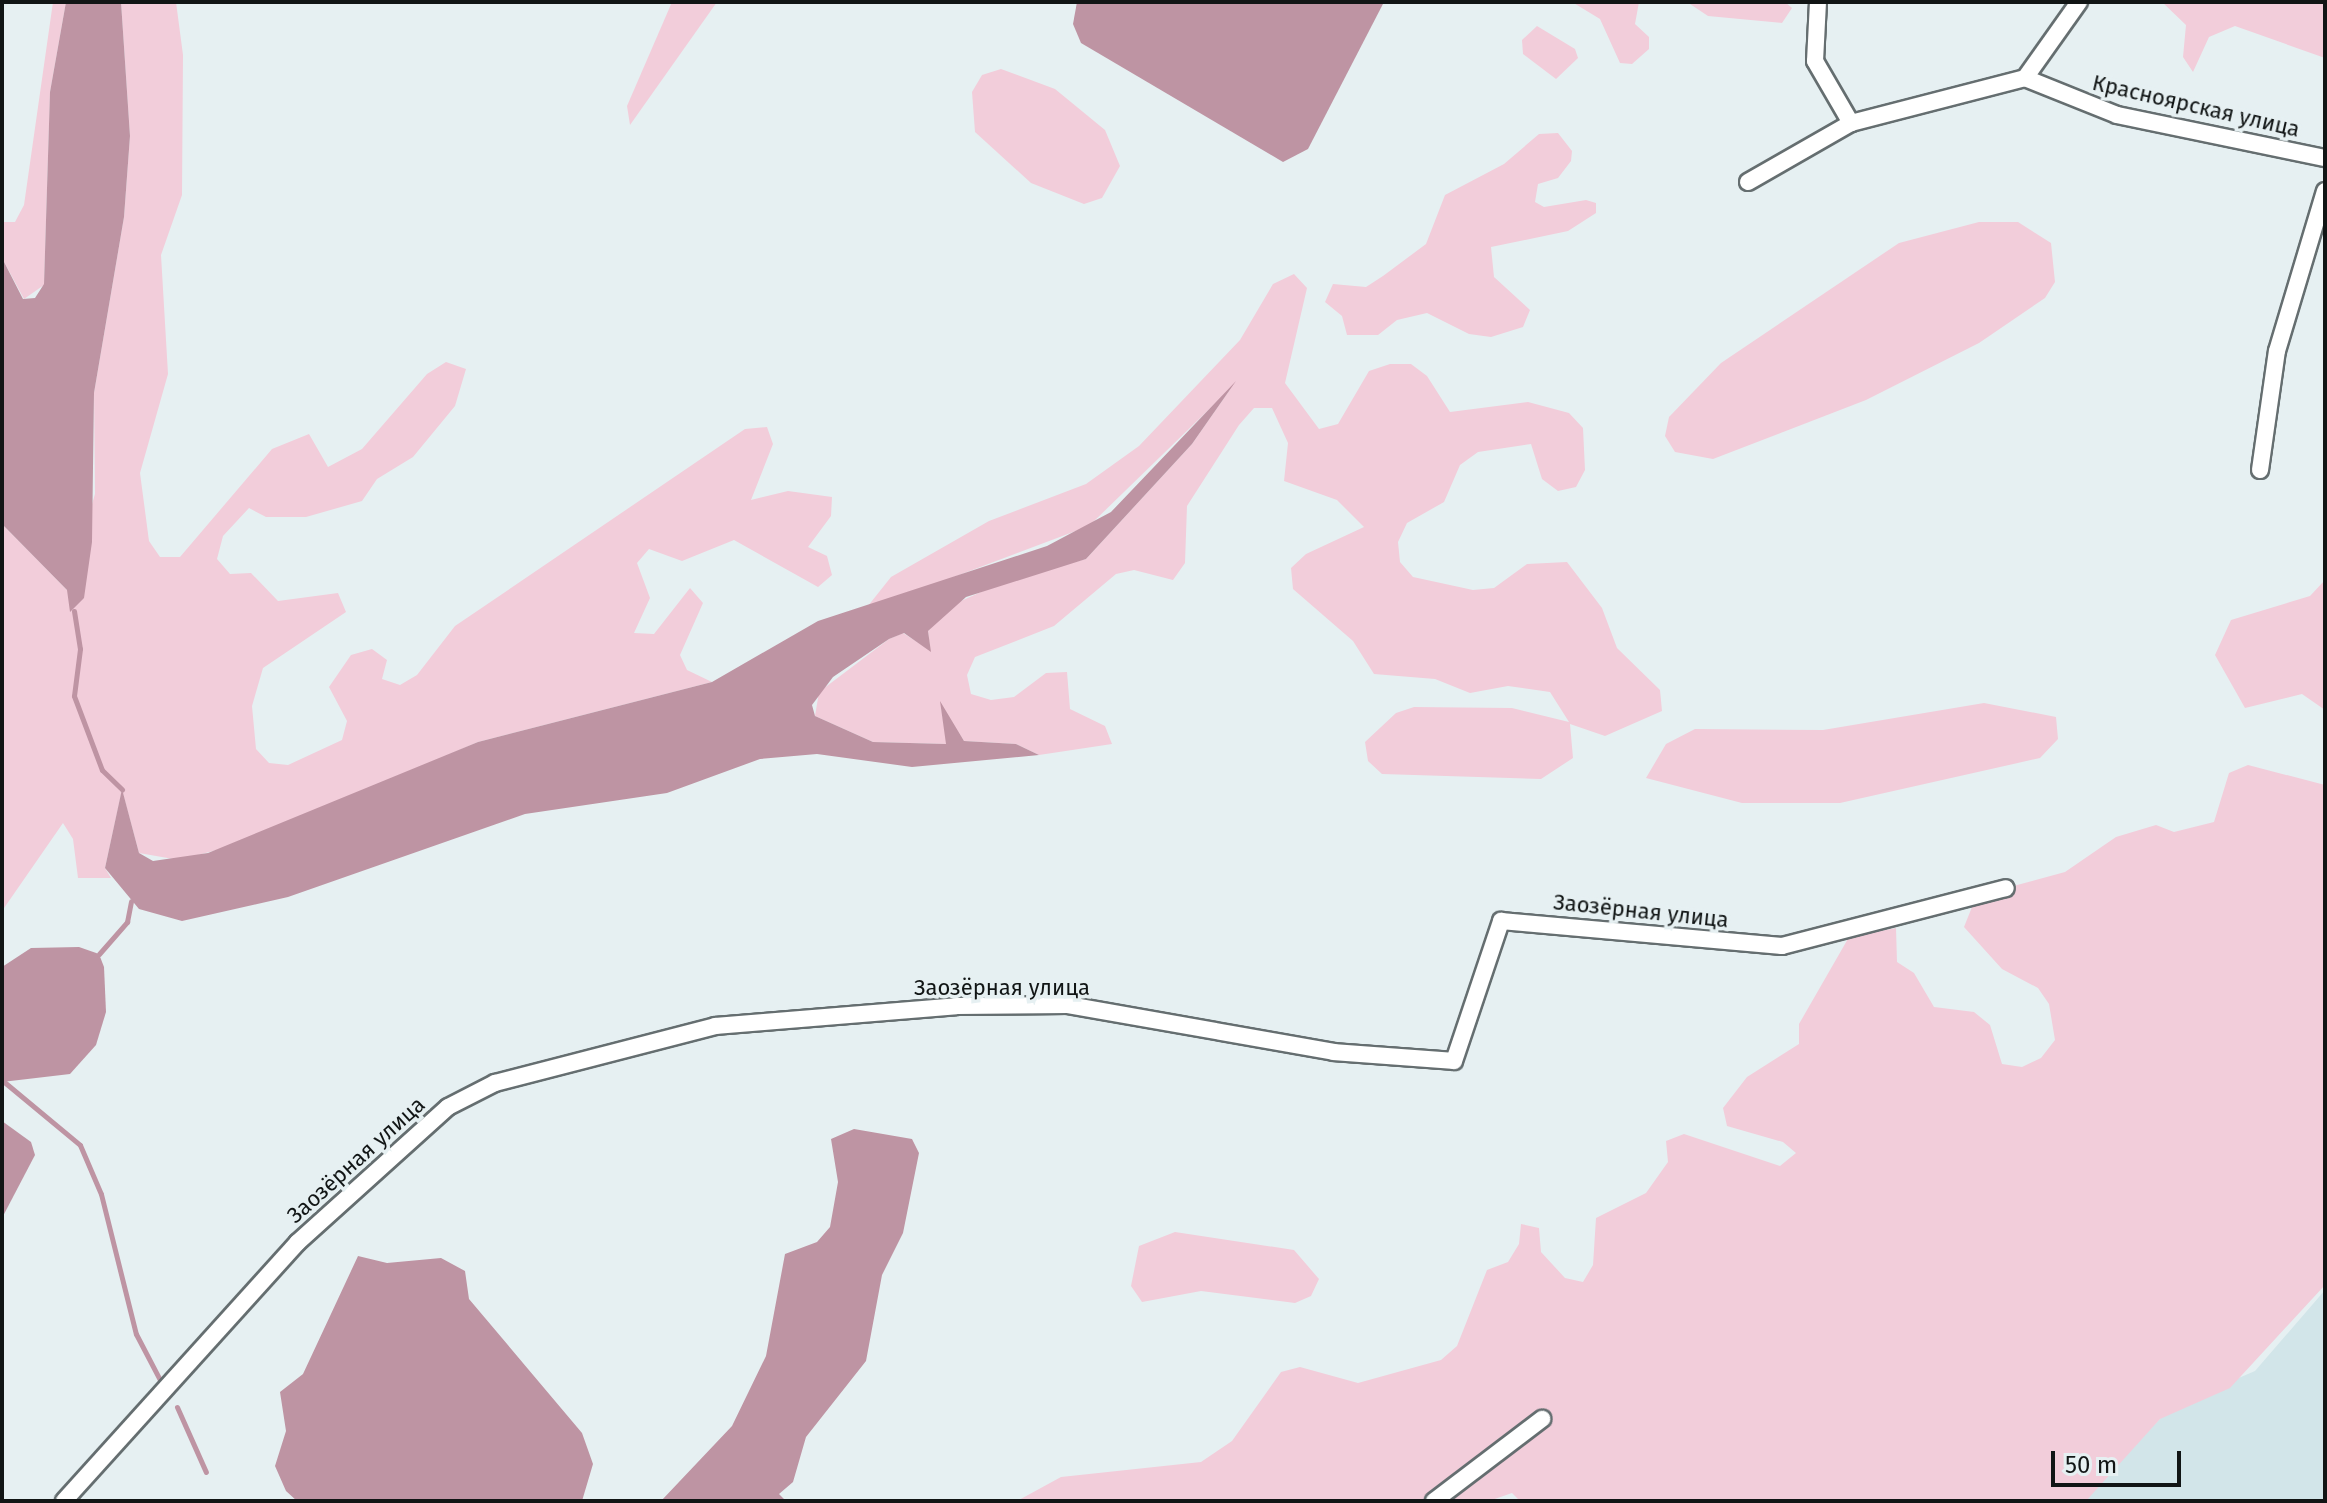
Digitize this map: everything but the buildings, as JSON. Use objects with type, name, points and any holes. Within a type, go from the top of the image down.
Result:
[{"type":"street","points":[[1818,2],[1815,61],[1851,123]]},
{"type":"street","points":[[1748,182],[1851,123],[2025,78],[2079,2]]},
{"type":"street","name":"Красноярская улица","points":[[2025,78],[2117,115],[2325,158]]},
{"type":"street","points":[[2260,470],[2277,351],[2325,191]]},
{"type":"street","name":"Заозёрная улица","points":[[64,1501],[297,1243],[448,1107],[495,1083],[715,1026],[956,1006],[1068,1005],[1320,1050],[1454,1061],[1501,921],[1782,946],[2006,888]]},
{"type":"street","points":[[1434,1501],[1542,1419]]},
{"type":"shaded area","points":[[53,2],[66,2],[50,92],[44,285],[24,299],[2,258],[2,222],[15,222],[24,205]]},
{"type":"shaded area","points":[[66,2],[121,2],[130,136],[124,217],[94,393],[92,542],[84,598],[70,612],[67,590],[2,524],[2,258],[23,299],[35,298],[44,284],[50,92]]},
{"type":"shaded area","points":[[121,2],[176,2],[183,55],[182,195],[161,255],[168,374],[140,473],[149,541],[160,557],[180,557],[272,449],[309,434],[328,467],[362,449],[427,374],[446,362],[466,369],[455,406],[413,457],[377,479],[362,501],[306,517],[266,517],[249,508],[223,536],[217,559],[230,574],[251,573],[278,601],[338,593],[346,612],[263,668],[252,706],[256,749],[269,763],[288,765],[342,740],[347,721],[329,687],[351,655],[372,649],[387,660],[382,679],[400,685],[417,675],[455,626],[745,429],[767,427],[773,444],[751,500],[788,491],[832,497],[831,516],[808,547],[827,556],[832,575],[818,587],[734,540],[682,561],[649,549],[637,563],[650,598],[634,633],[654,634],[690,588],[703,603],[680,655],[687,670],[712,682],[478,742],[247,842],[179,860],[139,853],[122,790],[105,868],[111,878],[78,878],[73,839],[63,823],[2,911],[2,524],[67,590],[95,494],[94,393],[124,217],[130,136]]},
{"type":"shaded area","points":[[672,2],[717,2],[630,125],[627,106]]},
{"type":"shaded area","points":[[1077,2],[1384,2],[1308,149],[1283,162],[1081,43],[1073,24]]},
{"type":"shaded area","points":[[1572,2],[1639,2],[1635,24],[1649,37],[1649,49],[1632,64],[1620,63],[1600,19]]},
{"type":"shaded area","points":[[1687,2],[1785,2],[1792,8],[1782,23],[1708,16]]},
{"type":"shaded area","points":[[2162,2],[2325,2],[2325,58],[2235,26],[2209,37],[2193,72],[2183,57],[2186,25]]},
{"type":"shaded area","points":[[1537,26],[1575,49],[1578,58],[1556,79],[1523,54],[1522,40]]},
{"type":"shaded area","points":[[1001,69],[1055,89],[1105,130],[1120,166],[1102,198],[1084,204],[1031,183],[975,132],[972,92],[982,75]]},
{"type":"shaded area","points":[[1558,133],[1572,151],[1571,161],[1558,178],[1538,184],[1535,202],[1544,207],[1586,200],[1596,203],[1596,213],[1568,231],[1491,247],[1494,277],[1530,310],[1523,327],[1491,337],[1469,334],[1427,313],[1397,320],[1378,335],[1347,335],[1342,316],[1325,302],[1333,284],[1366,287],[1383,276],[1426,244],[1445,195],[1504,164],[1539,134]]},
{"type":"shaded area","points":[[1979,222],[2018,222],[2051,243],[2055,282],[2045,298],[1979,343],[1866,400],[1713,459],[1675,452],[1665,436],[1669,417],[1721,363],[1899,243]]},
{"type":"shaded area","points":[[1294,274],[1307,288],[1285,383],[1319,429],[1338,424],[1369,371],[1390,364],[1411,364],[1427,376],[1450,412],[1528,402],[1569,413],[1583,428],[1585,470],[1576,487],[1558,491],[1542,479],[1531,444],[1478,452],[1460,465],[1444,502],[1407,523],[1398,542],[1400,562],[1413,577],[1473,590],[1494,588],[1527,564],[1567,562],[1602,608],[1617,648],[1660,690],[1662,711],[1605,736],[1570,724],[1573,758],[1541,779],[1382,774],[1368,761],[1365,742],[1396,713],[1414,707],[1512,708],[1569,722],[1550,692],[1508,686],[1470,693],[1435,679],[1374,674],[1353,641],[1293,589],[1291,568],[1306,554],[1364,527],[1337,500],[1284,481],[1288,443],[1272,408],[1254,408],[1239,425],[1187,506],[1185,563],[1173,580],[1134,570],[1116,574],[1054,626],[975,657],[967,675],[971,694],[991,700],[1014,697],[1046,673],[1067,672],[1070,709],[1105,726],[1112,744],[1039,755],[1016,744],[964,741],[941,706],[947,744],[873,742],[815,716],[819,692],[889,639],[903,633],[930,650],[928,631],[950,606],[1012,578],[1086,559],[1192,444],[1231,388],[1089,526],[864,611],[891,577],[989,521],[1086,484],[1139,446],[1240,340],[1273,284]]},
{"type":"shaded area","points":[[1236,381],[1192,444],[1086,559],[966,597],[928,631],[931,652],[904,633],[889,639],[833,677],[812,705],[815,716],[873,742],[946,744],[940,701],[964,741],[1016,744],[1039,755],[912,767],[817,754],[760,759],[667,793],[525,814],[288,897],[182,921],[139,909],[105,868],[122,789],[139,853],[153,861],[208,853],[478,742],[712,682],[818,621],[1047,546],[1111,512]]},
{"type":"shaded area","points":[[2325,580],[2325,710],[2302,694],[2245,708],[2215,655],[2231,620],[2310,596]]},
{"type":"shaded area","points":[[1984,703],[2056,717],[2058,739],[2040,758],[1840,803],[1742,803],[1646,778],[1666,744],[1695,729],[1823,730]]},
{"type":"shaded area","points":[[2248,765],[2325,785],[2325,1285],[2230,1388],[2160,1419],[2086,1501],[1520,1501],[1512,1493],[1489,1501],[1017,1501],[1061,1477],[1201,1462],[1232,1441],[1281,1372],[1300,1367],[1358,1383],[1441,1360],[1457,1346],[1487,1270],[1508,1262],[1519,1244],[1521,1224],[1539,1228],[1541,1252],[1565,1278],[1583,1282],[1593,1265],[1596,1218],[1646,1193],[1668,1162],[1666,1141],[1684,1134],[1780,1166],[1796,1153],[1783,1142],[1727,1126],[1723,1108],[1747,1077],[1799,1044],[1799,1024],[1849,937],[1896,928],[1897,962],[1914,973],[1934,1007],[1974,1012],[1990,1025],[2002,1064],[2022,1067],[2041,1058],[2055,1040],[2049,1004],[2038,988],[2002,969],[1964,927],[1972,907],[2006,888],[2065,872],[2116,837],[2156,825],[2174,832],[2214,822],[2229,773]]},
{"type":"shaded area","points":[[79,947],[99,954],[104,967],[106,1012],[96,1045],[70,1074],[2,1082],[2,967],[31,948]]},
{"type":"shaded area","points":[[2,1121],[31,1142],[35,1155],[2,1218]]},
{"type":"shaded area","points":[[854,1129],[912,1139],[919,1153],[903,1233],[882,1275],[866,1361],[806,1437],[793,1482],[779,1494],[786,1501],[661,1501],[732,1426],[766,1356],[785,1254],[817,1242],[830,1227],[838,1182],[831,1139]]},
{"type":"shaded area","points":[[1175,1232],[1294,1250],[1319,1279],[1311,1296],[1295,1303],[1201,1291],[1142,1302],[1131,1286],[1139,1246]]},
{"type":"shaded area","points":[[358,1256],[387,1263],[441,1258],[465,1271],[469,1299],[582,1433],[593,1464],[582,1501],[297,1501],[286,1491],[275,1466],[286,1431],[280,1392],[303,1374]]},
{"type":"shaded area","points":[[2325,1290],[2325,1501],[2083,1501],[2171,1407],[2255,1371]]},
{"type":"waterway","points":[[74,611],[80,649],[74,696],[102,770],[122,789]]},
{"type":"waterway","points":[[99,954],[127,922],[131,901]]},
{"type":"waterway","points":[[3,1081],[80,1145],[101,1194],[136,1334],[160,1380]]},
{"type":"waterway","points":[[177,1407],[206,1472]]}]
